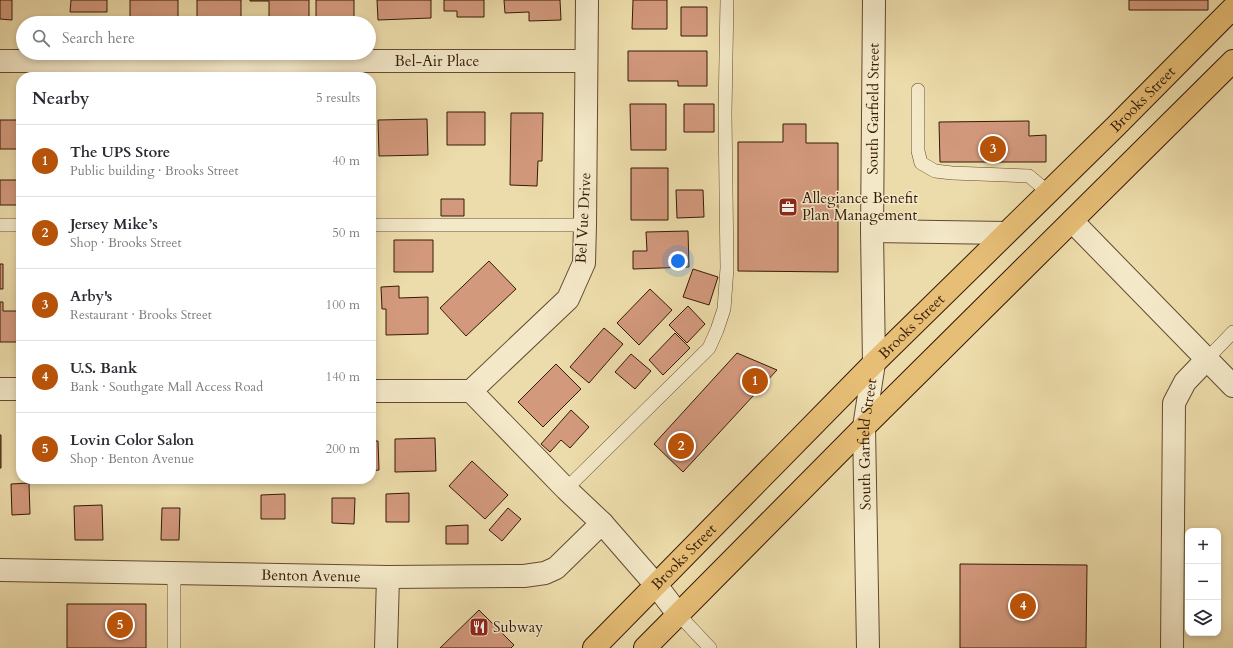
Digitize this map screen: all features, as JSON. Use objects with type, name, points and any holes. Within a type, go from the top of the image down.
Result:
[{"type":"highway","name":"Brooks Street","points":[[594,648],[874,363],[1233,8]]},
{"type":"highway","points":[[644,648],[864,427],[1233,61]]},
{"type":"street","name":"Bel Vue Drive","points":[[471,391],[568,299],[584,263],[587,0]]},
{"type":"street","name":"South Garfield Street","points":[[868,648],[864,427],[874,363],[872,231],[874,0]]},
{"type":"street","name":"Bel-Air Place","points":[[0,61],[586,61]]},
{"type":"street","points":[[1072,221],[1233,386]]},
{"type":"street","points":[[872,231],[1006,233]]},
{"type":"street","points":[[1172,648],[1174,403],[1185,382],[1207,359]]},
{"type":"street","points":[[0,389],[16,389]]},
{"type":"street","points":[[376,391],[471,391],[566,489],[602,523],[656,585],[678,614]]},
{"type":"street","name":"Benton Avenue","points":[[0,570],[388,577],[524,576],[545,572],[556,568],[602,523]]},
{"type":"street","points":[[386,648],[388,577]]},
{"type":"lane","points":[[566,489],[710,348],[724,309],[727,268],[725,113],[727,0]]},
{"type":"lane","points":[[918,90],[918,151],[921,163],[941,172],[1029,176],[1048,192]]},
{"type":"lane","points":[[0,225],[16,225]]},
{"type":"lane","points":[[376,225],[585,225]]},
{"type":"lane","points":[[1207,359],[1233,332]]},
{"type":"lane","points":[[174,573],[174,648]]},
{"type":"lane","points":[[678,614],[710,648]]},
{"type":"building","points":[[0,0],[12,0],[12,20],[0,19]]},
{"type":"building","points":[[71,0],[107,0],[107,12],[70,12]]},
{"type":"building","points":[[130,0],[178,0],[178,16],[130,16]]},
{"type":"building","points":[[197,0],[241,0],[241,16],[197,16]]},
{"type":"building","points":[[309,0],[309,16],[269,16],[269,1],[250,1]]},
{"type":"building","points":[[316,0],[354,0],[354,16],[316,16]]},
{"type":"building","points":[[377,0],[431,0],[431,18],[378,20]]},
{"type":"building","points":[[444,0],[484,0],[484,17],[457,17],[457,11],[444,11]]},
{"type":"building","points":[[504,0],[560,0],[561,20],[529,21],[529,12],[505,13]]},
{"type":"building","points":[[633,0],[667,0],[667,29],[632,29]]},
{"type":"building","points":[[1129,0],[1208,0],[1208,10],[1129,10]]},
{"type":"building","points":[[681,7],[707,7],[707,36],[681,36]]},
{"type":"building","points":[[628,51],[707,51],[707,86],[678,86],[678,81],[628,81]]},
{"type":"building","points":[[630,104],[666,104],[666,150],[631,150]]},
{"type":"building","points":[[684,104],[714,104],[714,132],[684,132]]},
{"type":"building","points":[[447,112],[485,112],[485,145],[447,145]]},
{"type":"building","points":[[511,113],[543,113],[542,161],[538,161],[537,186],[510,185]]},
{"type":"building","points":[[427,119],[428,155],[379,156],[378,120]]},
{"type":"building","points":[[0,120],[16,120],[16,149],[0,149]]},
{"type":"building","points":[[1029,121],[1029,136],[1046,135],[1046,162],[940,162],[939,122]]},
{"type":"building","name":"Allegiance Benefit Plan Management","points":[[783,124],[806,124],[806,143],[838,143],[838,272],[738,271],[738,142],[783,142]]},
{"type":"building","points":[[631,168],[668,168],[668,220],[631,220]]},
{"type":"building","points":[[0,180],[16,180],[16,205],[0,205]]},
{"type":"building","points":[[676,190],[703,190],[704,217],[677,218]]},
{"type":"building","points":[[441,199],[464,199],[464,216],[441,216]]},
{"type":"building","points":[[688,231],[689,267],[633,269],[633,251],[647,251],[646,232]]},
{"type":"building","points":[[394,240],[433,240],[433,272],[394,272]]},
{"type":"building","points":[[489,261],[516,289],[466,336],[440,308]]},
{"type":"building","points":[[0,264],[3,264],[3,289],[0,289]]},
{"type":"building","points":[[693,269],[718,277],[709,305],[683,297]]},
{"type":"building","points":[[399,286],[399,298],[428,297],[428,334],[386,335],[386,309],[382,309],[381,287]]},
{"type":"building","points":[[650,289],[672,310],[639,345],[617,323]]},
{"type":"building","points":[[0,302],[3,302],[3,311],[16,311],[16,342],[0,342]]},
{"type":"building","points":[[688,306],[705,324],[687,343],[669,325]]},
{"type":"building","points":[[604,328],[623,344],[589,383],[570,367]]},
{"type":"building","points":[[675,333],[690,348],[663,375],[649,360]]},
{"type":"building","points":[[737,353],[777,370],[683,472],[654,444]]},
{"type":"building","points":[[631,354],[651,371],[635,389],[615,372]]},
{"type":"building","points":[[556,364],[581,389],[543,427],[518,402]]},
{"type":"building","points":[[571,410],[589,427],[570,448],[561,440],[550,452],[541,444]]},
{"type":"building","points":[[1,435],[1,468],[0,468]]},
{"type":"building","points":[[435,438],[436,471],[395,472],[395,439]]},
{"type":"building","points":[[376,441],[378,441],[379,470],[376,470]]},
{"type":"building","points":[[472,461],[508,495],[485,519],[449,486]]},
{"type":"building","points":[[11,484],[29,484],[30,514],[12,515]]},
{"type":"building","points":[[409,493],[409,522],[386,522],[386,494]]},
{"type":"building","points":[[285,494],[285,519],[261,519],[261,495]]},
{"type":"building","points":[[332,498],[355,498],[354,524],[332,523]]},
{"type":"building","points":[[102,505],[103,540],[75,540],[74,506]]},
{"type":"building","points":[[162,508],[180,508],[179,540],[161,540]]},
{"type":"building","points":[[508,508],[521,519],[502,541],[489,530]]},
{"type":"building","points":[[468,525],[468,544],[446,544],[446,526]]},
{"type":"building","points":[[960,564],[1087,565],[1086,648],[960,648]]},
{"type":"building","points":[[67,604],[146,604],[146,648],[67,648]]},
{"type":"building","name":"Subway","points":[[479,610],[514,645],[511,648],[440,648]]},
{"type":"place","name":"Arby's","points":[[993,149]]},
{"type":"place","name":"Allegiance Benefit Plan Management","points":[[788,207]]},
{"type":"place","name":"The UPS Store","points":[[755,381]]},
{"type":"place","name":"Jersey Mike’s","points":[[681,446]]},
{"type":"place","name":"U.S. Bank","points":[[1023,606]]},
{"type":"place","name":"Lovin Color Salon","points":[[120,625]]},
{"type":"place","name":"Subway","points":[[479,627]]}]
